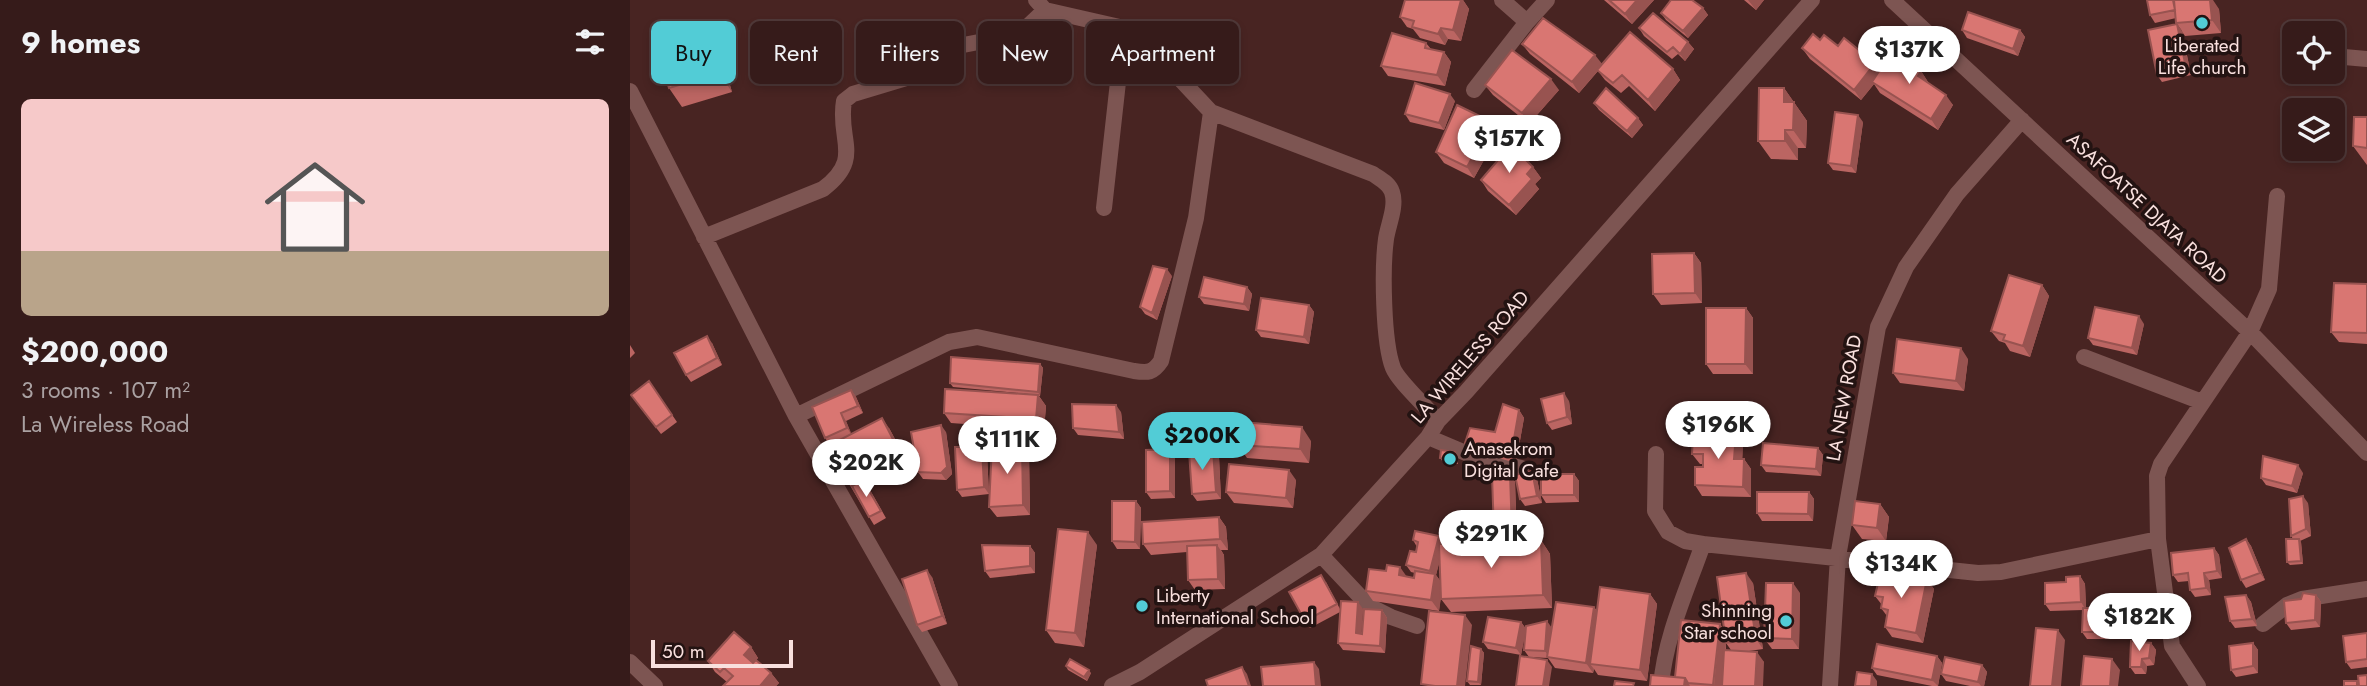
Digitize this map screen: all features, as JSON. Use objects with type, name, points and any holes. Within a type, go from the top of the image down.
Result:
[{"type":"street","points":[[1502,0],[1527,22]]},
{"type":"street","points":[[1474,90],[1547,0]]},
{"type":"street","name":"LA WIRELESS ROAD","points":[[1112,686],[1140,672],[1321,555],[1812,0]]},
{"type":"street","name":"ASAFOATSE DJATA ROAD","points":[[1892,0],[2250,332],[2367,453]]},
{"type":"street","points":[[704,237],[823,189],[835,180],[843,168],[848,149],[842,112],[844,101],[853,94],[916,75],[957,46],[1010,36],[1026,29],[1041,5],[1099,21]]},
{"type":"street","points":[[2345,57],[2367,59]]},
{"type":"street","points":[[1104,208],[1118,84]]},
{"type":"street","points":[[1185,84],[1211,112],[1373,174],[1386,183],[1394,202],[1386,241],[1385,270],[1386,330],[1394,369],[1438,421]]},
{"type":"street","points":[[630,91],[796,416],[950,686]]},
{"type":"street","points":[[796,416],[948,342],[976,337],[1134,371],[1148,373],[1155,370],[1161,361],[1196,218],[1211,112]]},
{"type":"street","name":"LA NEW ROAD","points":[[1830,686],[1838,557],[1878,327],[1906,267],[1957,194],[2022,120]]},
{"type":"street","points":[[2198,686],[2172,646],[2158,539],[2157,475],[2161,464],[2250,332],[2269,289],[2277,196]]},
{"type":"street","points":[[2084,357],[2202,402]]},
{"type":"street","points":[[1428,437],[1468,454],[1521,468]]},
{"type":"street","points":[[1656,454],[1655,511],[1668,532],[1685,541],[1754,551],[1838,557],[1978,573],[2001,572],[2158,539]]},
{"type":"street","points":[[1661,686],[1662,667],[1673,627],[1703,544]]},
{"type":"street","points":[[1321,555],[1368,606],[1417,625]]},
{"type":"street","points":[[2263,624],[2287,605],[2302,599],[2367,589]]},
{"type":"street","points":[[630,662],[655,686]]},
{"type":"street","points":[[1140,672],[1150,686]]},
{"type":"building","points":[[1405,0],[1461,0],[1453,30],[1441,28],[1438,34],[1412,27],[1414,21],[1400,17]]},
{"type":"building","points":[[1609,0],[1637,0],[1625,14]]},
{"type":"building","points":[[1671,0],[1692,0],[1703,8],[1683,31],[1661,13]]},
{"type":"building","points":[[2147,0],[2173,0],[2175,10],[2150,15]]},
{"type":"building","points":[[2174,0],[2210,0],[2212,20],[2176,23]]},
{"type":"building","points":[[1968,12],[2020,30],[2013,49],[1962,30]]},
{"type":"building","points":[[1653,13],[1688,42],[1680,54],[1673,47],[1667,52],[1639,28]]},
{"type":"building","points":[[1543,18],[1595,55],[1572,82],[1522,44]]},
{"type":"building","points":[[2177,24],[2186,68],[2157,75],[2148,30]]},
{"type":"building","points":[[1630,32],[1673,69],[1648,100],[1622,75],[1613,83],[1597,70]]},
{"type":"building","points":[[1392,33],[1426,43],[1425,48],[1444,52],[1437,75],[1381,66]]},
{"type":"building","points":[[1813,34],[1820,40],[1824,35],[1838,46],[1844,38],[1875,63],[1854,90],[1802,48]]},
{"type":"building","points":[[1512,50],[1551,79],[1522,113],[1485,85]]},
{"type":"building","points":[[1891,53],[1921,71],[1918,76],[1946,95],[1931,119],[1872,82]]},
{"type":"building","points":[[1415,83],[1450,94],[1439,123],[1405,114]]},
{"type":"building","points":[[1606,88],[1638,118],[1627,131],[1594,103]]},
{"type":"building","points":[[1759,88],[1784,88],[1784,102],[1794,102],[1793,130],[1785,130],[1785,141],[1758,141]]},
{"type":"building","points":[[1457,105],[1492,122],[1467,167],[1436,152]]},
{"type":"building","points":[[1835,112],[1858,115],[1851,166],[1828,163]]},
{"type":"building","points":[[2354,117],[2367,117],[2367,148],[2353,146]]},
{"type":"building","points":[[1511,145],[1533,167],[1527,174],[1532,179],[1509,205],[1481,180]]},
{"type":"building","points":[[1694,253],[1695,293],[1653,294],[1652,254]]},
{"type":"building","points":[[1153,266],[1167,269],[1152,313],[1140,307]]},
{"type":"building","points":[[2009,275],[2042,285],[2023,346],[2003,340],[2005,335],[1991,331]]},
{"type":"building","points":[[1204,277],[1247,287],[1244,304],[1199,297]]},
{"type":"building","points":[[2334,283],[2367,284],[2367,333],[2331,332]]},
{"type":"building","points":[[1261,298],[1309,305],[1304,337],[1256,330]]},
{"type":"building","points":[[2095,307],[2139,316],[2132,348],[2088,338]]},
{"type":"building","points":[[1706,308],[1746,308],[1745,364],[1706,364]]},
{"type":"building","points":[[707,336],[717,358],[686,375],[674,353]]},
{"type":"building","points":[[1897,339],[1961,348],[1956,381],[1893,373]]},
{"type":"building","points":[[951,357],[1040,364],[1038,392],[950,383]]},
{"type":"building","points":[[649,381],[672,415],[656,427],[631,395]]},
{"type":"building","points":[[945,389],[1038,395],[1036,419],[944,413]]},
{"type":"building","points":[[851,390],[858,406],[841,413],[847,428],[825,438],[812,407]]},
{"type":"building","points":[[1564,393],[1567,417],[1547,423],[1541,399]]},
{"type":"building","points":[[1072,404],[1116,405],[1119,432],[1073,428]]},
{"type":"building","points":[[1503,404],[1519,410],[1511,456],[1465,443],[1470,428],[1495,432]]},
{"type":"building","points":[[882,418],[899,451],[846,479],[828,446]]},
{"type":"building","points":[[1240,422],[1302,427],[1300,449],[1238,445]]},
{"type":"building","points":[[941,425],[947,467],[941,473],[918,472],[911,432]]},
{"type":"building","points":[[1712,432],[1736,433],[1734,459],[1744,459],[1743,487],[1695,485],[1695,467],[1703,467],[1703,454],[1692,454],[1693,437],[1712,438]]},
{"type":"building","points":[[1763,443],[1818,448],[1816,469],[1761,465]]},
{"type":"building","points":[[1022,444],[1023,505],[989,507],[992,446]]},
{"type":"building","points":[[955,447],[982,447],[984,487],[957,490]]},
{"type":"building","points":[[1170,449],[1170,491],[1146,492],[1146,450]]},
{"type":"building","points":[[1213,450],[1216,492],[1192,494],[1189,452]]},
{"type":"building","points":[[1441,450],[1455,452],[1455,460],[1440,458]]},
{"type":"building","points":[[2263,456],[2298,465],[2292,486],[2261,478]]},
{"type":"building","points":[[1229,464],[1289,470],[1286,498],[1226,492]]},
{"type":"building","points":[[1532,471],[1537,496],[1520,499],[1515,475]]},
{"type":"building","points":[[1510,474],[1512,533],[1494,534],[1492,475]]},
{"type":"building","points":[[1541,474],[1574,474],[1574,495],[1541,495]]},
{"type":"building","points":[[863,480],[881,511],[869,517],[852,486]]},
{"type":"building","points":[[1757,492],[1809,492],[1808,514],[1757,513]]},
{"type":"building","points":[[2303,496],[2306,529],[2291,536],[2289,499]]},
{"type":"building","points":[[1112,501],[1136,501],[1135,542],[1112,541]]},
{"type":"building","points":[[1855,501],[1880,504],[1877,528],[1852,525]]},
{"type":"building","points":[[1219,517],[1220,539],[1143,544],[1142,522]]},
{"type":"building","points":[[1058,529],[1088,532],[1075,633],[1046,630]]},
{"type":"building","points":[[1415,531],[1439,536],[1430,571],[1406,565],[1410,551],[1416,552],[1418,542],[1413,540]]},
{"type":"building","points":[[2246,539],[2260,573],[2241,580],[2229,548]]},
{"type":"building","points":[[2286,539],[2299,539],[2301,561],[2287,562]]},
{"type":"building","points":[[1541,540],[1543,595],[1441,599],[1439,544]]},
{"type":"building","points":[[982,545],[1030,546],[1030,566],[985,571]]},
{"type":"building","points":[[1217,545],[1218,579],[1188,580],[1187,546]]},
{"type":"building","points":[[2214,548],[2217,571],[2204,573],[2206,588],[2190,590],[2188,573],[2173,575],[2171,553]]},
{"type":"building","points":[[1387,565],[1400,567],[1399,575],[1414,578],[1415,571],[1435,574],[1431,600],[1366,591],[1369,569],[1386,571]]},
{"type":"building","points":[[927,570],[942,616],[917,625],[902,579]]},
{"type":"building","points":[[1881,570],[1927,579],[1916,633],[1885,627],[1888,610],[1881,608],[1883,597],[1875,596]]},
{"type":"building","points":[[1746,573],[1756,639],[1726,643],[1717,577]]},
{"type":"building","points":[[1321,575],[1337,604],[1305,621],[1289,592]]},
{"type":"building","points":[[2080,576],[2081,602],[2045,604],[2045,583],[2066,582],[2066,577]]},
{"type":"building","points":[[1766,583],[1793,583],[1792,639],[1764,638]]},
{"type":"building","points":[[1600,587],[1650,594],[1640,670],[1590,664]]},
{"type":"building","points":[[2303,593],[2316,595],[2315,620],[2286,623],[2284,601],[2301,599]]},
{"type":"building","points":[[2246,595],[2252,619],[2230,621],[2225,597]]},
{"type":"building","points":[[1341,601],[1358,602],[1356,633],[1362,634],[1364,609],[1382,610],[1380,646],[1338,643]]},
{"type":"building","points":[[1556,602],[1594,607],[1586,663],[1547,657]]},
{"type":"building","points":[[2083,608],[2107,608],[2107,632],[2082,632]]},
{"type":"building","points":[[1429,611],[1465,615],[1457,686],[1421,684]]},
{"type":"building","points":[[1488,617],[1521,622],[1516,648],[1483,642]]},
{"type":"building","points":[[1681,620],[1720,624],[1713,685],[1688,683],[1685,678],[1675,677]]},
{"type":"building","points":[[1547,621],[1545,651],[1524,650],[1526,626]]},
{"type":"building","points":[[2036,628],[2058,630],[2052,686],[2030,686]]},
{"type":"building","points":[[734,632],[751,647],[744,655],[753,663],[756,660],[771,673],[760,686],[723,686],[733,676],[724,668],[720,672],[708,661]]},
{"type":"building","points":[[2367,633],[2367,659],[2346,662],[2343,636]]},
{"type":"building","points":[[2131,641],[2151,643],[2149,658],[2142,659],[2141,667],[2130,667]]},
{"type":"building","points":[[2253,643],[2253,666],[2231,670],[2229,646]]},
{"type":"building","points":[[1877,644],[1937,656],[1932,680],[1872,668]]},
{"type":"building","points":[[1471,646],[1481,649],[1478,682],[1467,681]]},
{"type":"building","points":[[1724,650],[1757,652],[1755,686],[1722,686]]},
{"type":"building","points":[[1520,656],[1547,660],[1543,686],[1516,686]]},
{"type":"building","points":[[2084,656],[2112,659],[2110,686],[2081,686]]},
{"type":"building","points":[[1945,657],[1982,665],[1978,682],[1941,674]]},
{"type":"building","points":[[1070,659],[1089,670],[1084,677],[1066,666]]},
{"type":"building","points":[[1314,662],[1316,686],[1263,686],[1261,667]]},
{"type":"building","points":[[1242,667],[1249,686],[1208,686],[1206,680]]},
{"type":"building","points":[[1857,672],[1872,674],[1871,686],[1855,686]]},
{"type":"building","points":[[1651,675],[1685,678],[1684,686],[1650,686]]},
{"type":"building","points":[[2367,675],[2367,686],[2359,686],[2358,676]]},
{"type":"building","points":[[1615,681],[1634,683],[1633,686],[1614,686]]},
{"type":"building","points":[[2344,681],[2357,681],[2357,686],[2344,686]]},
{"type":"place","name":"Liberated Life church","points":[[2202,23]]},
{"type":"place","name":"Anasekrom Digital Cafe","points":[[1450,459]]},
{"type":"place","name":"Liberty International School","points":[[1142,606]]},
{"type":"place","name":"Shinning Star school","points":[[1786,621]]}]
